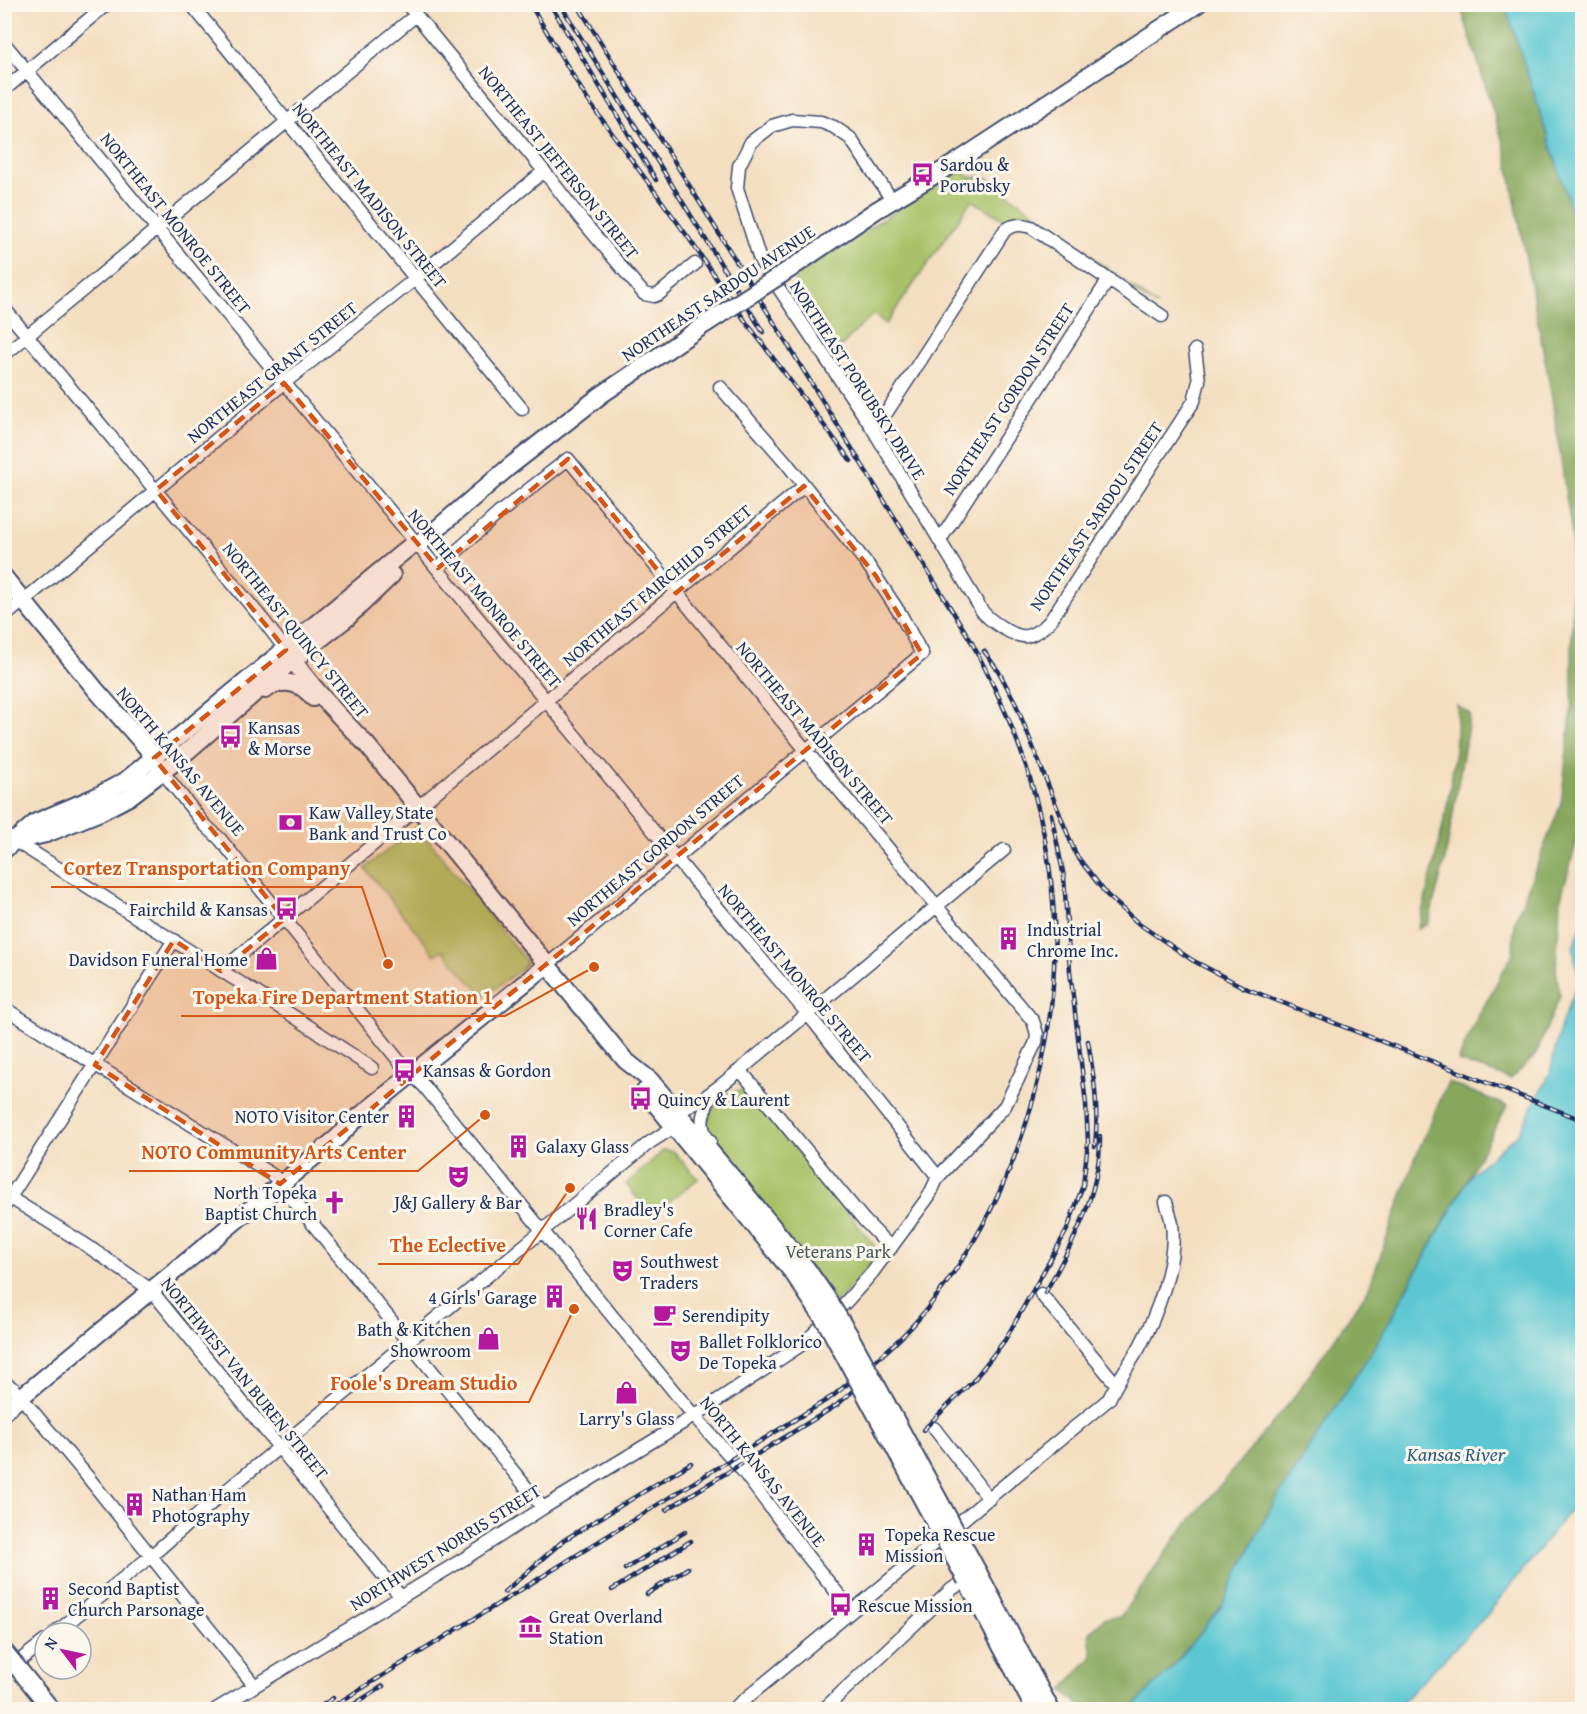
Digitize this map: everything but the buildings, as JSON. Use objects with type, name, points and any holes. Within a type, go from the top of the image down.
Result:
[{"type":"main road","name":"NORTHEAST SARDOU AVENUE","points":[[289,655],[408,548],[418,545],[462,506],[610,388],[892,201],[958,161],[1198,4]]},
{"type":"main road","name":"NORTH KANSAS AVENUE","points":[[4,577],[158,765]]},
{"type":"main road","points":[[231,715],[289,655]]},
{"type":"main road","points":[[158,765],[289,655]]},
{"type":"main road","name":"NORTHEAST QUINCY STREET","points":[[289,655],[329,706],[355,732],[418,807],[625,1060],[634,1077],[736,1190]]},
{"type":"main road","points":[[8,842],[36,822],[110,790],[158,765],[275,684],[288,682],[308,692],[332,719],[355,732]]},
{"type":"main road","name":"NORTHEAST GORDON STREET","points":[[4,1411],[547,965]]},
{"type":"main road","points":[[736,1190],[827,1323],[1051,1710]]},
{"type":"main road","points":[[972,1576],[1035,1710]]},
{"type":"main road","points":[[4,1651],[52,1710]]},
{"type":"street","points":[[4,90],[107,4]]},
{"type":"street","name":"NORTHEAST MADISON STREET","points":[[190,4],[522,409]]},
{"type":"street","name":"NORTHEAST JEFFERSON STREET","points":[[407,4],[644,294],[654,296],[659,294],[695,264]]},
{"type":"street","points":[[4,355],[416,15]]},
{"type":"street","name":"NORTHEAST MONROE STREET","points":[[4,43],[807,1013],[938,1177]]},
{"type":"street","name":"NORTHEAST PORUBSKY DRIVE","points":[[892,201],[850,138],[834,127],[821,122],[792,120],[772,126],[751,142],[739,166],[737,188],[760,260],[871,426],[982,611],[989,620],[999,625]]},
{"type":"street","name":"NORTHEAST GRANT STREET","points":[[4,617],[284,383],[415,279],[544,171]]},
{"type":"street","points":[[871,426],[887,412],[1005,230],[1020,224],[1031,227],[1162,316]]},
{"type":"street","name":"NORTHEAST GORDON STREET","points":[[940,540],[1109,279]]},
{"type":"street","name":"NORTHEAST QUINCY STREET","points":[[4,308],[156,490],[289,655]]},
{"type":"street","name":"NORTHEAST SARDOU STREET","points":[[999,625],[1021,636],[1029,636],[1050,621],[1194,401],[1199,381],[1195,350]]},
{"type":"street","points":[[720,387],[804,486]]},
{"type":"street","name":"NORTHEAST MADISON STREET","points":[[438,568],[499,513],[568,459],[676,593],[1033,1021],[1036,1028]]},
{"type":"street","name":"NORTHEAST GORDON STREET","points":[[547,965],[922,654],[876,576],[804,486]]},
{"type":"street","name":"NORTHEAST FAIRCHILD STREET","points":[[221,971],[804,486]]},
{"type":"street","name":"NORTH KANSAS AVENUE","points":[[158,765],[204,824],[220,839],[694,1416],[739,1466],[852,1611]]},
{"type":"street","points":[[8,842],[174,940],[372,1068]]},
{"type":"street","points":[[70,1621],[649,1143],[674,1119],[740,1070],[1004,850]]},
{"type":"street","points":[[6,1200],[174,940]]},
{"type":"street","points":[[4,1008],[274,1176],[543,1508]]},
{"type":"street","name":"NORTHWEST NORRIS STREET","points":[[216,1710],[694,1416],[804,1343],[846,1302],[891,1248],[929,1196],[938,1177],[1005,1106],[1036,1042],[1036,1028]]},
{"type":"street","points":[[740,1070],[864,1220],[891,1248]]},
{"type":"street","points":[[713,1092],[704,1109],[702,1127],[704,1134],[718,1150],[736,1190]]},
{"type":"street","name":"NORTHWEST VAN BUREN STREET","points":[[6,1200],[83,1243],[151,1290],[400,1596]]},
{"type":"street","points":[[732,1710],[1109,1400],[1148,1330],[1163,1289],[1171,1249],[1172,1225],[1166,1202]]},
{"type":"street","points":[[1041,1294],[1116,1384]]},
{"type":"street","points":[[4,1383],[14,1389],[87,1476],[254,1685]]},
{"type":"street","points":[[934,1428],[989,1499]]},
{"type":"street","points":[[823,1710],[942,1599],[972,1576]]},
{"type":"street","points":[[4,1673],[33,1650]]},
{"type":"highlighted area","points":[[284,383],[438,568],[568,459],[676,593],[804,486],[876,576],[922,654],[280,1184],[95,1065],[174,940],[221,971],[284,919],[154,758],[286,650],[156,490]]},
{"type":"green space","points":[[1505,4],[1567,195],[1582,268],[1582,823],[1560,901],[1556,970],[1560,996],[1535,1056],[1511,1079],[1458,1061],[1474,1024],[1513,953],[1514,923],[1561,804],[1572,705],[1572,536],[1552,398],[1506,152],[1460,5]]},
{"type":"green space","points":[[960,169],[970,177],[986,177],[1157,306],[1030,224],[1008,222],[972,200],[886,324],[873,314],[830,357],[796,306],[795,276]]},
{"type":"green space","points":[[1457,705],[1470,714],[1445,860],[1428,924],[1418,929],[1439,846],[1450,790]]},
{"type":"green space","points":[[415,827],[420,829],[527,962],[522,969],[486,995],[470,982],[443,950],[435,955],[365,868]]},
{"type":"green space","points":[[1448,1082],[1507,1106],[1379,1340],[1269,1511],[1221,1607],[1170,1670],[1131,1709],[1084,1709],[1062,1690],[1092,1656],[1089,1634],[1104,1618],[1120,1617],[1178,1535],[1292,1400],[1368,1290],[1416,1156]]},
{"type":"green space","name":"Veterans Park","points":[[743,1090],[752,1095],[874,1245],[875,1255],[870,1265],[836,1303],[732,1167],[706,1127],[714,1107],[723,1097]]},
{"type":"green space","points":[[664,1150],[674,1152],[698,1179],[651,1215],[626,1184]]},
{"type":"water","points":[[1505,5],[1582,5],[1582,268],[1567,195]]},
{"type":"water","name":"Kansas River","points":[[1582,925],[1582,1495],[1487,1615],[1395,1709],[1131,1709],[1170,1670],[1221,1607],[1269,1511],[1379,1340],[1471,1174],[1519,1133],[1550,1073],[1561,1025],[1579,979],[1573,948]]},
{"type":"railway","points":[[530,4],[587,99],[688,237],[746,322],[851,461]]},
{"type":"railway","points":[[550,4],[656,180]]},
{"type":"railway","points":[[560,4],[763,332]]},
{"type":"railway","points":[[327,1710],[833,1396],[905,1334],[926,1310],[965,1255],[998,1195],[1023,1133],[1041,1068],[1051,1001],[1054,934],[1049,867],[1030,779],[991,679],[971,641],[577,4]]},
{"type":"railway","points":[[984,651],[999,672],[1015,702],[1076,855],[1107,895],[1139,924],[1192,960],[1245,988],[1582,1120]]},
{"type":"railway","points":[[923,1430],[973,1381],[1005,1340],[1067,1230],[1083,1185],[1088,1142],[1086,1104],[1070,971],[1064,877],[1051,814]]},
{"type":"railway","points":[[1088,1041],[1096,1106],[1095,1146]]},
{"type":"railway","points":[[1045,1293],[1083,1218],[1096,1178],[1100,1136]]},
{"type":"railway","points":[[666,1510],[837,1405],[873,1373]]},
{"type":"railway","points":[[504,1592],[564,1540],[691,1463]]},
{"type":"railway","points":[[625,1569],[685,1532]]},
{"type":"railway","points":[[612,1590],[691,1541]]},
{"type":"railway","points":[[647,1594],[688,1568]]},
{"type":"railway","points":[[345,1710],[383,1686]]},
{"type":"railway","points":[[315,1710],[333,1698]]},
{"type":"place","name":"Sardou & Porubsky","points":[[922,174]]},
{"type":"place","name":"Kansas & Morse","points":[[230,737]]},
{"type":"place","name":"Kaw Valley State Bank and Trust Co","points":[[291,822]]},
{"type":"place","name":"Fairchild & Kansas","points":[[286,909]]},
{"type":"place","name":"Industrial Chrome Inc.","points":[[1009,939]]},
{"type":"place","name":"Davidson Funeral Home","points":[[266,959]]},
{"type":"place","name":"Cortez Transportation Company","points":[[388,964]]},
{"type":"place","name":"Topeka Fire Department Station 1","points":[[594,967]]},
{"type":"place","name":"Kansas & Gordon","points":[[405,1070]]},
{"type":"place","name":"Quincy & Laurent","points":[[640,1099]]},
{"type":"place","name":"NOTO Community Arts Center","points":[[485,1115]]},
{"type":"place","name":"NOTO Visitor Center","points":[[407,1116]]},
{"type":"place","name":"Galaxy Glass","points":[[518,1146]]},
{"type":"place","name":"J&J Gallery & Bar","points":[[458,1176]]},
{"type":"place","name":"The Eclective","points":[[570,1188]]},
{"type":"place","name":"North Topeka Baptist Church","points":[[335,1202]]},
{"type":"place","name":"Bradley's Corner Cafe","points":[[586,1219]]},
{"type":"place","name":"Southwest Traders","points":[[622,1271]]},
{"type":"place","name":"4 Girls' Garage","points":[[555,1297]]},
{"type":"place","name":"Foole's Dream Studio","points":[[574,1309]]},
{"type":"place","name":"Serendipity","points":[[664,1315]]},
{"type":"place","name":"Bath & Kitchen Showroom","points":[[489,1339]]},
{"type":"place","name":"Ballet Folklorico De Topeka","points":[[681,1351]]},
{"type":"place","name":"Larry's Glass","points":[[627,1392]]},
{"type":"place","name":"Nathan Ham Photography","points":[[134,1504]]},
{"type":"place","name":"Topeka Rescue Mission","points":[[867,1544]]},
{"type":"place","name":"Second Baptist Church Parsonage","points":[[50,1598]]},
{"type":"place","name":"Rescue Mission","points":[[840,1605]]},
{"type":"place","name":"Great Overland Station","points":[[531,1626]]}]
